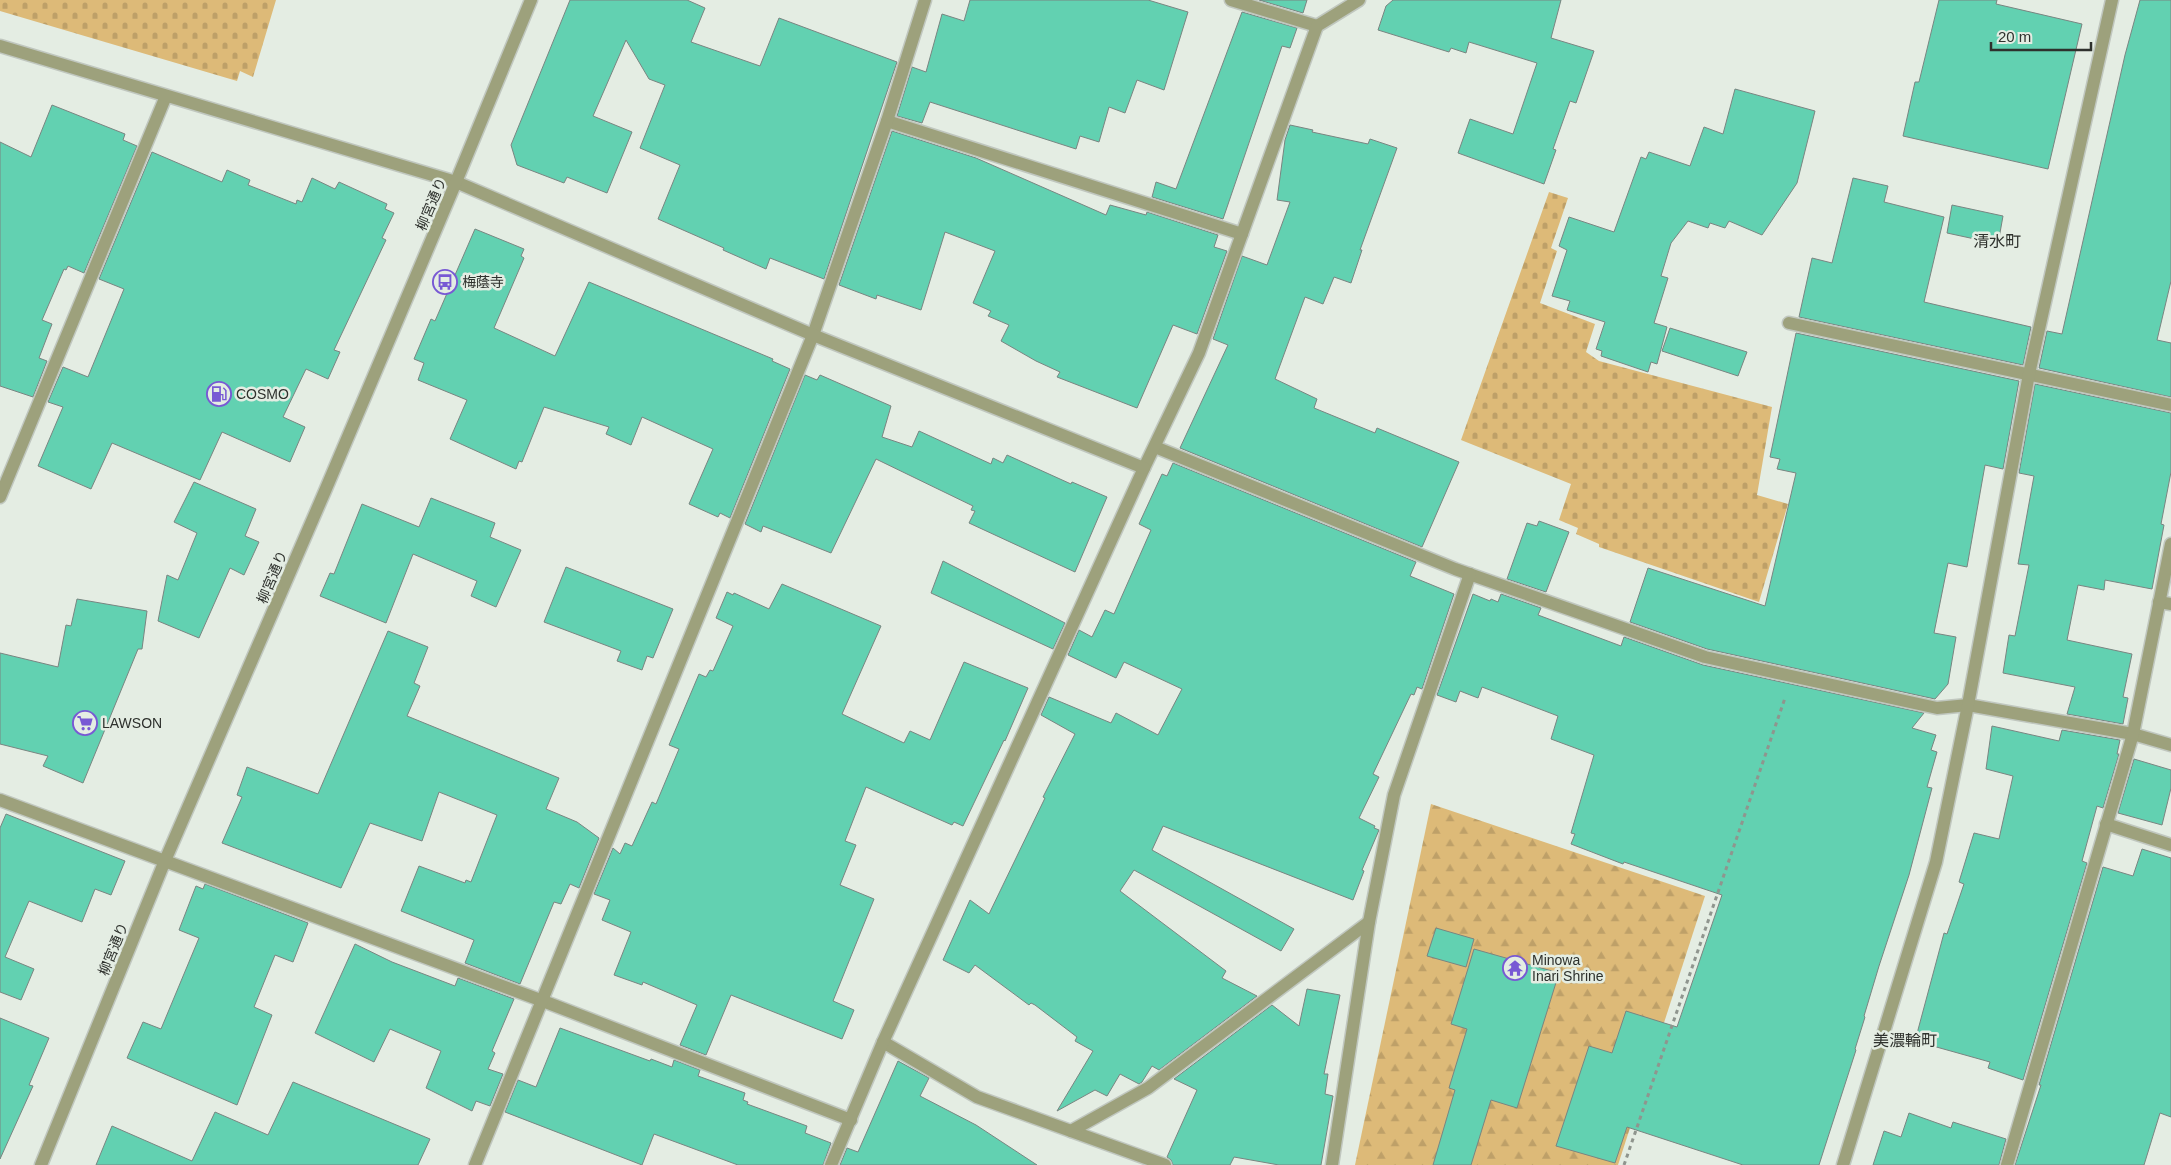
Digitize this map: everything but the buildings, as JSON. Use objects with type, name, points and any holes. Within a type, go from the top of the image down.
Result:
[{"type":"street","name":"柳宮通り","points":[[41,1165],[164,863],[456,182],[531,0]]},
{"type":"street","points":[[476,1165],[814,335],[887,121],[925,0]]},
{"type":"street","points":[[1231,0],[1318,26]]},
{"type":"street","points":[[831,1165],[883,1042],[1144,468],[1199,353],[1318,26],[1359,0]]},
{"type":"street","points":[[1843,1165],[1936,862],[1968,705],[2029,374],[2112,0]]},
{"type":"street","points":[[0,46],[456,182],[814,335],[1144,468]]},
{"type":"street","points":[[0,498],[166,96]]},
{"type":"street","points":[[887,121],[1242,234]]},
{"type":"street","points":[[1788,323],[2171,406]]},
{"type":"street","points":[[1155,447],[1470,574],[1705,657],[1937,708],[1968,705],[2132,734],[2171,745]]},
{"type":"street","points":[[2007,1165],[2132,734],[2165,603],[2171,544]]},
{"type":"street","points":[[1332,1165],[1369,922],[1394,795],[1470,574]]},
{"type":"street","points":[[0,800],[164,863],[542,1001],[851,1120]]},
{"type":"street","points":[[2106,824],[2171,845]]},
{"type":"street","points":[[1071,1131],[1148,1088],[1369,922]]},
{"type":"street","points":[[883,1042],[977,1097],[1164,1165]]},
{"type":"path","points":[[1624,1165],[1793,676]]},
{"type":"green space","points":[[0,0],[276,0],[253,77],[240,71],[237,81],[0,11]]},
{"type":"green space","points":[[1549,192],[1568,198],[1551,248],[1557,251],[1540,303],[1595,324],[1586,352],[1599,361],[1772,407],[1757,495],[1788,504],[1759,602],[1599,547],[1599,544],[1576,534],[1578,528],[1559,520],[1571,484],[1461,440]]},
{"type":"green space","points":[[1431,804],[1705,896],[1618,1165],[1355,1165]]},
{"type":"place","name":"梅蔭寺","points":[[445,282]]},
{"type":"place","name":"COSMO","points":[[219,394]]},
{"type":"place","name":"LAWSON","points":[[85,723]]},
{"type":"place","name":"Minowa Inari Shrine","points":[[1515,968]]},
{"type":"district","name":"清水町","points":[[1997,241]]},
{"type":"district","name":"美濃輪町","points":[[1905,1040]]}]
